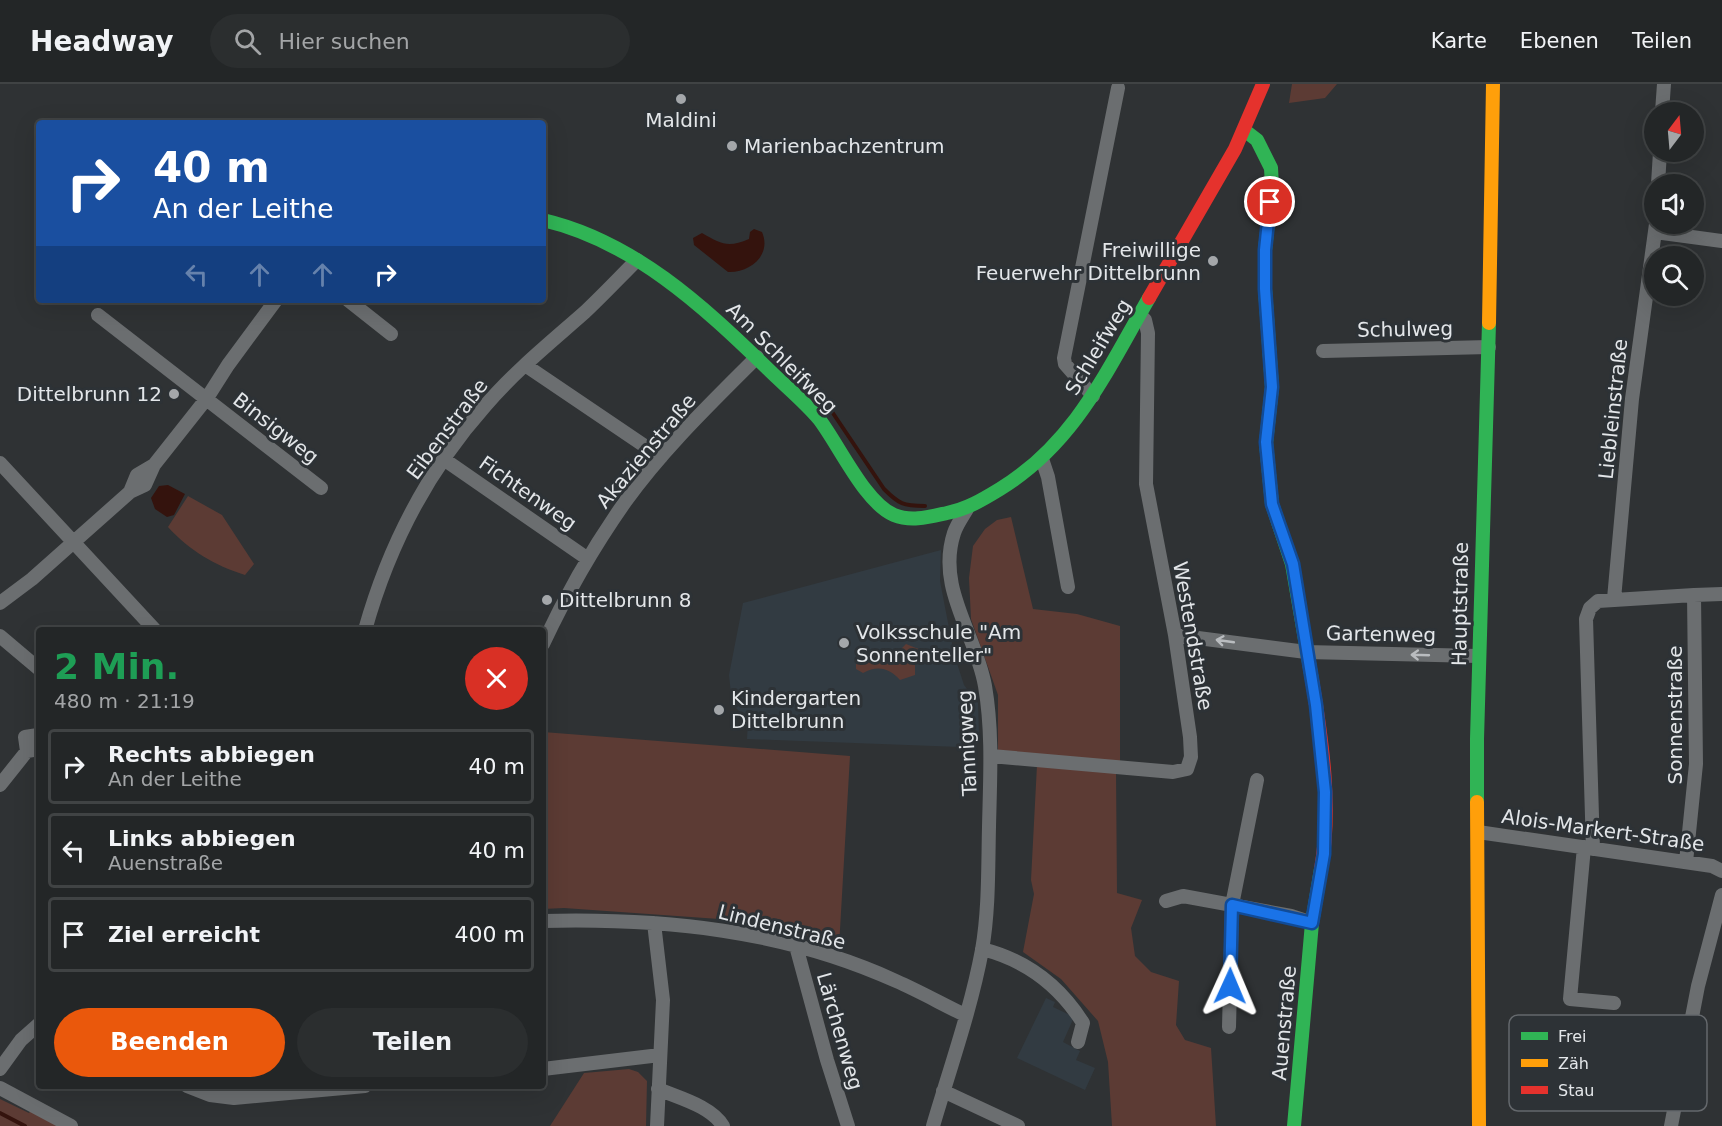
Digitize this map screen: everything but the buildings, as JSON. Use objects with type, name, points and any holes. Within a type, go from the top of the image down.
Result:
[{"type":"street","name":"Schleifweg","points":[[910,519],[927,518],[967,508],[1007,486],[1042,459],[1068,431],[1093,396],[1244,130],[1263,84]]},
{"type":"street","name":"Hauptstraße","points":[[1479,1126],[1478,656],[1489,347],[1493,84]]},
{"type":"street","points":[[1663,102],[1664,84]]},
{"type":"street","points":[[1093,396],[1065,364],[1064,358],[1118,88]]},
{"type":"street","name":"Auenstraße","points":[[1244,130],[1257,140],[1271,168],[1272,186],[1265,250],[1265,289],[1272,387],[1266,442],[1272,504],[1293,564],[1316,705],[1325,792],[1324,854],[1312,923],[1294,1126]]},
{"type":"street","points":[[546,221],[564,225],[610,243],[637,260]]},
{"type":"street","name":"Liebleinstraße","points":[[1614,599],[1632,399],[1654,234]]},
{"type":"street","points":[[1684,234],[1722,242]]},
{"type":"street","name":"Am Schleifweg","points":[[637,260],[710,313],[818,418],[877,505],[894,515],[910,519]]},
{"type":"street","name":"Eibenstraße","points":[[366,627],[382,576],[408,516],[445,459],[484,406],[637,260]]},
{"type":"street","name":"Binsigweg","points":[[0,603],[32,579],[129,492],[145,485],[154,465],[207,398],[274,303]]},
{"type":"street","points":[[352,303],[391,334]]},
{"type":"street","name":"Binsigweg","points":[[98,315],[321,488]]},
{"type":"street","name":"Westendstraße","points":[[991,756],[1173,772],[1187,770],[1191,757],[1191,737],[1175,635],[1146,484],[1148,333],[1145,320],[1140,315]]},
{"type":"street","name":"Schulweg","points":[[1323,351],[1489,347]]},
{"type":"street","name":"Akazienstraße","points":[[546,638],[588,559],[626,501],[705,409],[757,357]]},
{"type":"street","points":[[525,365],[661,458]]},
{"type":"street","name":"Fichtenweg","points":[[445,459],[588,559]]},
{"type":"street","points":[[1042,459],[1048,477],[1068,587]]},
{"type":"street","points":[[0,463],[152,627]]},
{"type":"street","name":"Tannigweg","points":[[933,1126],[982,949],[988,878],[991,756],[989,708],[984,681],[961,618],[951,577],[950,553],[954,532],[967,508]]},
{"type":"street","points":[[1614,1003],[1570,999],[1589,848],[1586,619],[1590,608],[1598,601],[1722,594]]},
{"type":"street","name":"Sonnenstraße","points":[[1686,862],[1696,764],[1694,595]]},
{"type":"street","name":"Gartenweg","points":[[1175,635],[1306,652],[1478,656]]},
{"type":"street","points":[[0,636],[36,666]]},
{"type":"street","points":[[0,785],[33,750],[25,737],[36,735]]},
{"type":"street","points":[[1229,1027],[1232,905],[1257,780]]},
{"type":"street","name":"Alois-Markert-Straße","points":[[1478,832],[1712,866],[1722,871]]},
{"type":"street","points":[[1692,1015],[1722,895]]},
{"type":"street","points":[[1166,901],[1183,896],[1290,916],[1312,923]]},
{"type":"street","name":"Lindenstraße","points":[[546,921],[654,923],[730,930],[796,946],[896,981],[965,1015]]},
{"type":"street","points":[[654,923],[663,1000],[657,1126]]},
{"type":"street","name":"Lärchenweg","points":[[796,946],[827,1060],[848,1126]]},
{"type":"street","points":[[982,949],[1021,962],[1054,988],[1083,1023],[1078,1042]]},
{"type":"street","points":[[0,1069],[21,1040],[36,1027]]},
{"type":"street","points":[[546,1069],[660,1055]]},
{"type":"street","points":[[0,1088],[71,1126]]},
{"type":"street","points":[[195,1089],[210,1095],[234,1098],[332,1089]]},
{"type":"street","points":[[658,1089],[703,1109],[719,1119],[723,1126]]},
{"type":"street","points":[[944,1091],[1018,1126]]},
{"type":"street","points":[[1671,1126],[1674,1111]]},
{"type":"shaded area","points":[[1292,84],[1337,84],[1325,98],[1289,103]]},
{"type":"shaded area","points":[[754,229],[762,232],[764,248],[757,261],[736,272],[728,272],[694,245],[693,238],[702,233],[725,244],[730,244],[749,239],[750,232]]},
{"type":"shaded area","points":[[168,485],[185,494],[174,515],[167,517],[155,509],[151,498],[159,486]]},
{"type":"shaded area","points":[[188,496],[222,515],[254,564],[245,575],[203,556],[168,527]]},
{"type":"shaded area","points":[[1011,517],[1033,609],[1077,614],[1120,626],[1120,765],[998,754],[998,695],[971,619],[969,578],[973,546],[985,529],[997,520]]},
{"type":"shaded area","name":"Volksschule \"Am Sonnenteller\"","points":[[941,550],[940,581],[954,654],[964,685],[978,703],[979,734],[972,744],[960,747],[747,739],[748,720],[732,704],[729,675],[743,603]]},
{"type":"shaded area","points":[[906,644],[921,650],[921,654],[915,661],[915,675],[900,680],[883,669],[863,673],[856,669],[856,654],[858,653],[897,653]]},
{"type":"shaded area","points":[[546,732],[850,756],[839,947],[759,925],[719,919],[564,908],[546,909]]},
{"type":"shaded area","points":[[1037,765],[1116,771],[1117,893],[1142,900],[1131,928],[1135,956],[1151,972],[1179,981],[1176,1025],[1185,1040],[1211,1048],[1216,1126],[1112,1126],[1108,1062],[1098,1021],[1061,979],[1023,952],[1034,894],[1031,880]]},
{"type":"shaded area","points":[[1046,998],[1055,1002],[1053,1007],[1074,1017],[1063,1042],[1080,1051],[1076,1060],[1095,1068],[1085,1090],[1017,1058]]},
{"type":"shaded area","points":[[629,1069],[638,1072],[647,1081],[646,1126],[550,1126],[584,1073]]},
{"type":"shaded area","points":[[0,1099],[29,1113],[31,1110],[62,1126],[0,1126]]},
{"type":"waterway","points":[[814,385],[884,489],[902,503],[925,506]]},
{"type":"waterway","points":[[0,1113],[25,1126]]},
{"type":"traffic: fast","points":[[1244,130],[1257,140],[1271,168],[1272,186],[1265,250],[1265,289],[1272,387],[1266,443],[1272,504],[1292,564],[1312,680]]},
{"type":"traffic: fast","points":[[546,221],[607,243],[636,259],[691,299],[813,412],[873,499],[894,515],[907,518],[934,516],[974,504],[1026,471],[1069,428],[1103,379],[1149,298]]},
{"type":"traffic: fast","points":[[1477,802],[1489,323]]},
{"type":"traffic: fast","points":[[1294,1126],[1312,923],[1321,869]]},
{"type":"traffic: slow","points":[[1489,323],[1493,84]]},
{"type":"traffic: slow","points":[[1477,802],[1479,1126]]},
{"type":"traffic: jam","points":[[1149,298],[1235,149],[1263,84]]},
{"type":"traffic: jam","points":[[1312,680],[1326,798],[1321,869]]},
{"type":"place","name":"Maldini","points":[[681,99]]},
{"type":"place","name":"Marienbachzentrum","points":[[732,146]]},
{"type":"place","name":"Freiwillige Feuerwehr Dittelbrunn","points":[[1213,261]]},
{"type":"place","name":"Dittelbrunn 12","points":[[174,394]]},
{"type":"place","name":"Dittelbrunn 8","points":[[547,600]]},
{"type":"place","name":"Volksschule \"Am Sonnenteller\"","points":[[844,643]]},
{"type":"place","name":"Kindergarten Dittelbrunn","points":[[719,710]]},
{"type":"route","points":[[1230,986],[1232,905],[1290,916],[1312,923],[1324,854],[1325,792],[1316,705],[1293,564],[1272,504],[1266,442],[1272,387],[1265,289],[1265,250],[1270,202]]}]
